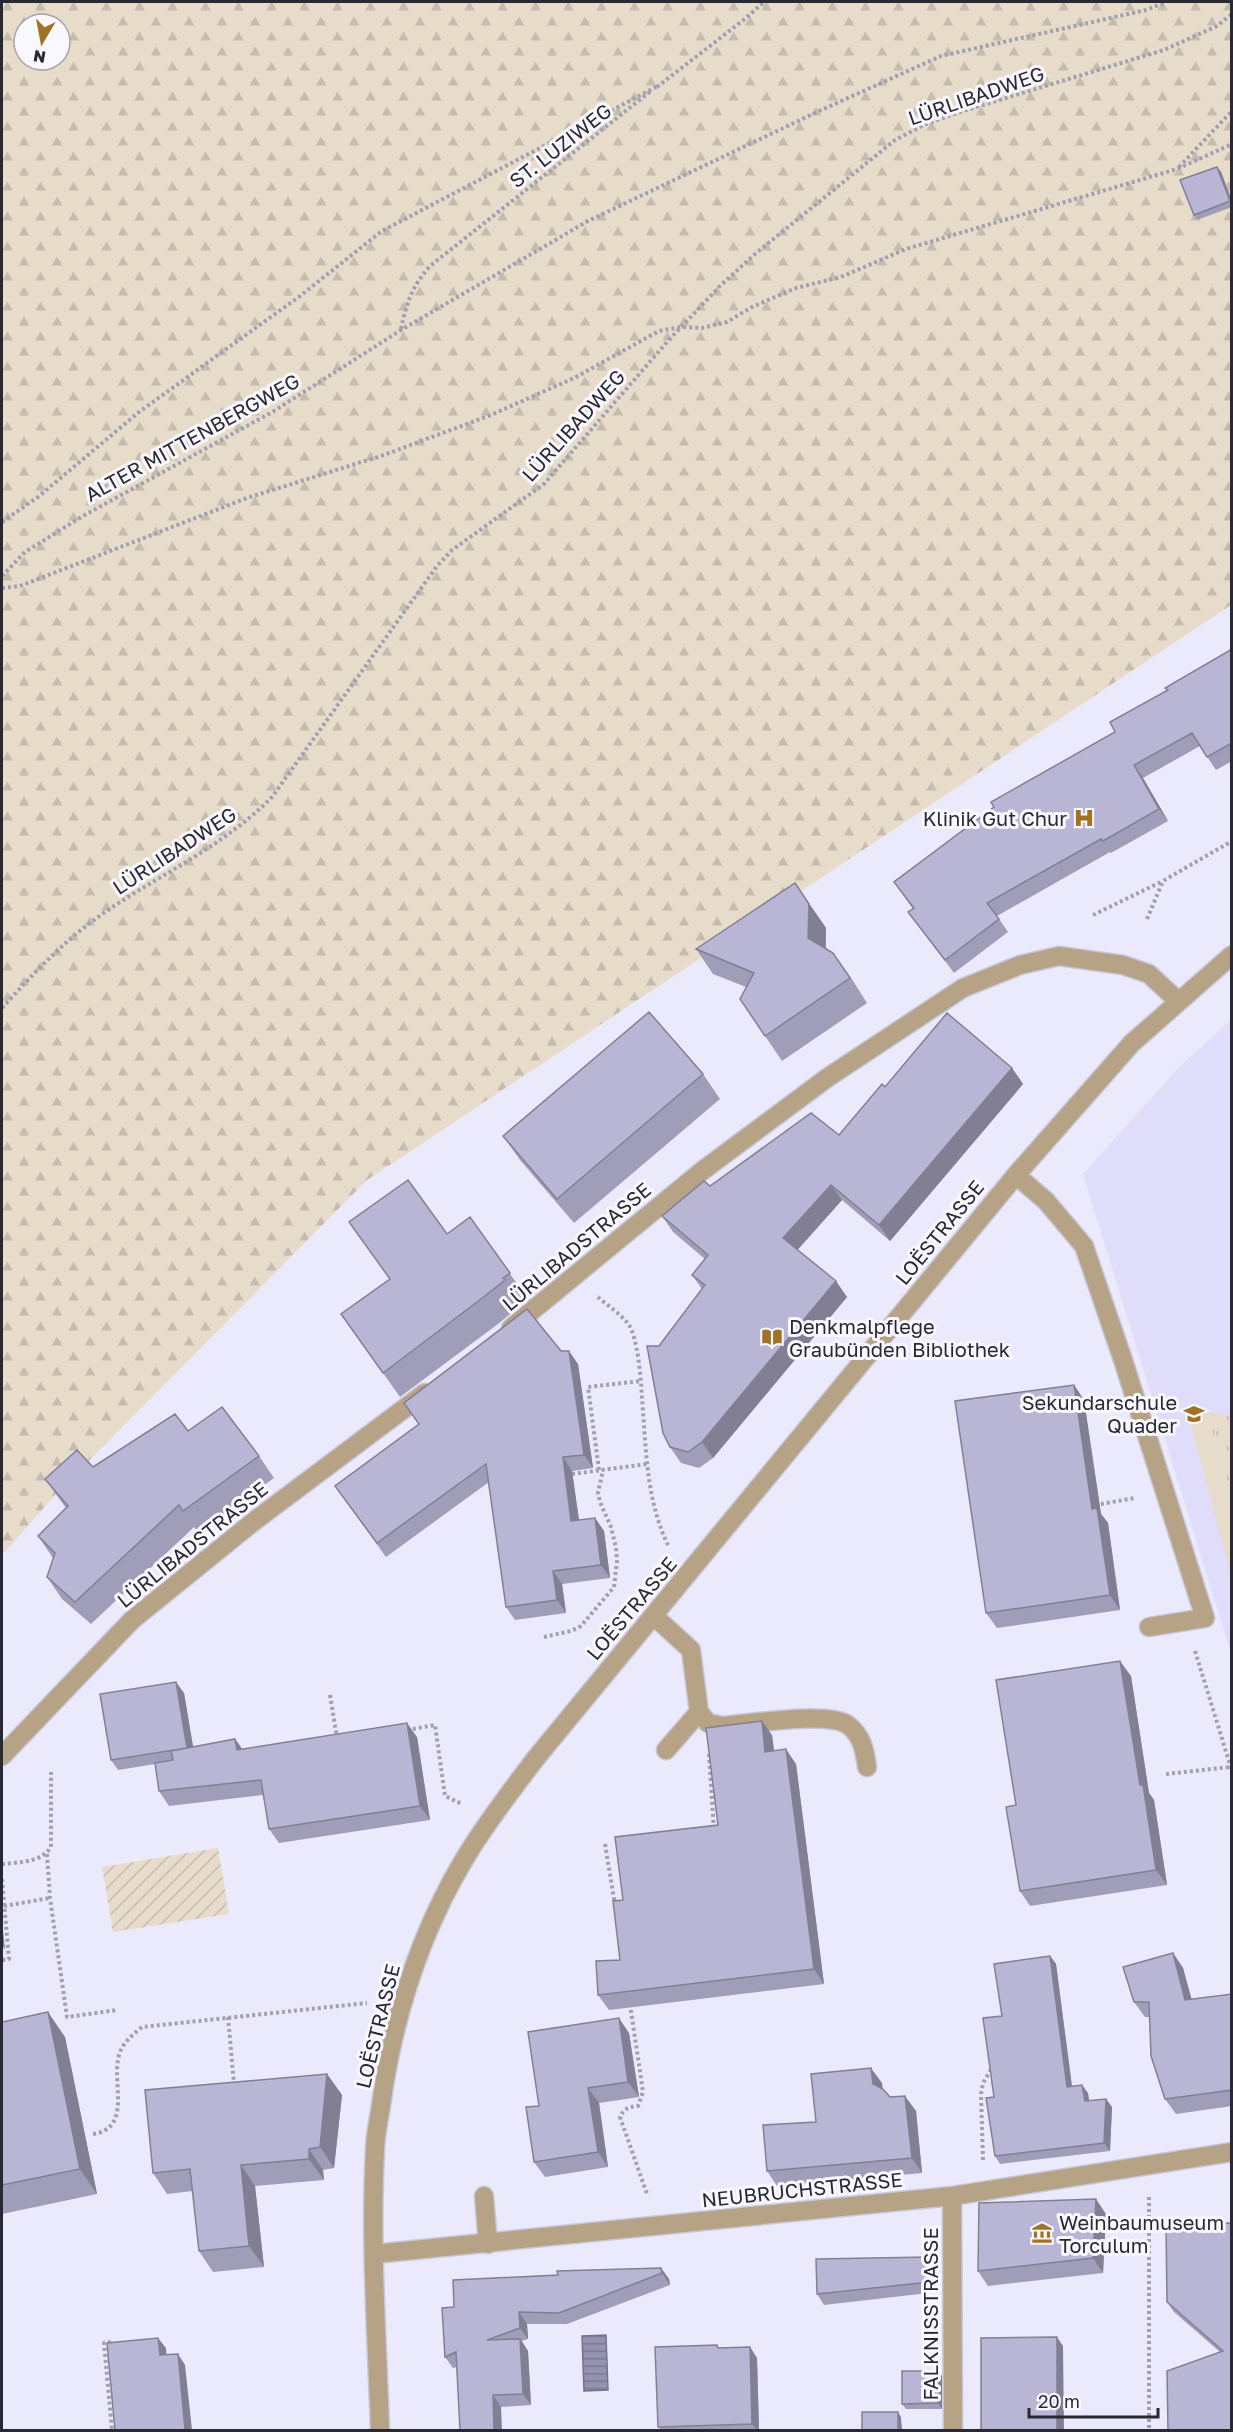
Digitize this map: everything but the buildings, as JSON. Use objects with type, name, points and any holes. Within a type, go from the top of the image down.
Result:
[{"type":"street","name":"LOËSTRASSE","points":[[380,2430],[374,2254],[375,2148],[384,2085],[396,2025],[410,1978],[429,1927],[464,1859],[491,1816],[536,1758],[1016,1175],[1132,1043],[1232,955]]},
{"type":"street","name":"LÜRLIBADSTRASSE","points":[[496,1340],[702,1171],[826,1078],[963,988],[1020,965],[1059,956],[1123,965],[1149,974],[1178,1001]]},
{"type":"street","points":[[1016,1175],[1046,1201],[1084,1246],[1205,1618],[1149,1627]]},
{"type":"street","name":"LÜRLIBADSTRASSE","points":[[2,1756],[132,1620],[253,1522],[440,1382]]},
{"type":"street","points":[[654,1616],[692,1650],[703,1718]]},
{"type":"street","points":[[666,1750],[703,1718]]},
{"type":"street","points":[[703,1718],[722,1726],[813,1719],[847,1724],[855,1731],[864,1750],[867,1767]]},
{"type":"street","name":"NEUBRUCHSTRASSE","points":[[374,2254],[652,2228],[952,2196],[1232,2152]]},
{"type":"street","points":[[484,2196],[488,2244]]},
{"type":"street","name":"FALKNISSTRASSE","points":[[952,2196],[953,2430]]},
{"type":"path","name":"ST. LUZIWEG","points":[[401,330],[407,302],[415,283],[430,266],[764,2]]},
{"type":"path","name":"ALTER MITTENBERGWEG","points":[[2,576],[25,552],[83,516],[274,411],[401,330],[588,221],[941,56],[1146,10],[1166,2]]},
{"type":"path","name":"LÜRLIBADWEG","points":[[2,1008],[61,946],[78,932],[230,835],[253,816],[272,797],[436,566],[452,550],[544,484],[681,327],[755,254],[895,140],[926,124],[960,112],[1155,53],[1217,26],[1232,14]]},
{"type":"path","points":[[2,522],[38,497],[139,412],[300,296],[382,231],[658,86]]},
{"type":"path","points":[[1177,169],[1232,111]]},
{"type":"path","points":[[2,588],[20,586],[248,498],[381,456],[490,415],[574,378],[659,331],[681,327],[702,328],[727,322],[752,307],[796,288],[841,277],[906,249],[1177,169],[1232,144]]},
{"type":"path","points":[[1093,915],[1163,881],[1232,841]]},
{"type":"path","points":[[1147,919],[1163,881]]},
{"type":"path","points":[[595,1294],[629,1325],[641,1382],[647,1464],[660,1530],[669,1549]]},
{"type":"path","points":[[578,1382],[588,1387],[641,1382]]},
{"type":"path","points":[[544,1637],[564,1633],[581,1626],[614,1587],[617,1561],[611,1527],[600,1502],[598,1490],[601,1470],[588,1387]]},
{"type":"path","points":[[573,1474],[647,1464]]},
{"type":"path","points":[[1086,1506],[1166,1494]]},
{"type":"path","points":[[1166,1774],[1231,1769],[1186,1620]]},
{"type":"path","points":[[330,1695],[338,1742]]},
{"type":"path","points":[[703,1718],[714,1831]]},
{"type":"path","points":[[403,1731],[435,1725],[445,1796],[462,1804]]},
{"type":"path","points":[[51,1772],[51,1847],[47,1854],[50,1898],[67,2017],[117,2010]]},
{"type":"path","points":[[710,1797],[717,1796]]},
{"type":"path","points":[[605,1844],[616,1915]]},
{"type":"path","points":[[2,1864],[32,1861],[47,1854]]},
{"type":"path","points":[[2,1879],[9,1959],[2,1960]]},
{"type":"path","points":[[4,1906],[50,1898]]},
{"type":"path","points":[[629,1998],[643,2092],[638,2106],[628,2107],[620,2117],[642,2176],[650,2205],[652,2228]]},
{"type":"path","points":[[93,2134],[102,2133],[110,2127],[118,2112],[117,2060],[122,2047],[142,2027],[367,2003]]},
{"type":"path","points":[[228,2017],[234,2084]]},
{"type":"path","points":[[984,2191],[982,2083],[999,2060]]},
{"type":"path","points":[[1149,2165],[1149,2430]]},
{"type":"path","points":[[112,2430],[104,2343],[114,2342]]},
{"type":"shaded area","name":"Sekundarschule Quader","points":[[1231,1020],[1231,1653],[1083,1174],[1179,1067]]},
{"type":"shaded area","points":[[606,2335],[608,2390],[584,2391],[582,2336]]},
{"type":"green space","points":[[2,2],[1231,2],[1231,605],[367,1180],[57,1493],[2,1555]]},
{"type":"green space","points":[[1187,1409],[1207,1412],[1231,1506],[1231,1576]]},
{"type":"green space","points":[[1207,1412],[1231,1416],[1231,1506]]},
{"type":"green space","points":[[218,1848],[229,1914],[113,1932],[102,1867]]},
{"type":"place","name":"Klinik Gut Chur","points":[[1084,818]]},
{"type":"place","name":"Denkmalpflege Graubünden Bibliothek","points":[[772,1337]]},
{"type":"place","name":"Sekundarschule Quader","points":[[1194,1414]]},
{"type":"place","name":"Weinbaumuseum Torculum","points":[[1042,2233]]}]
